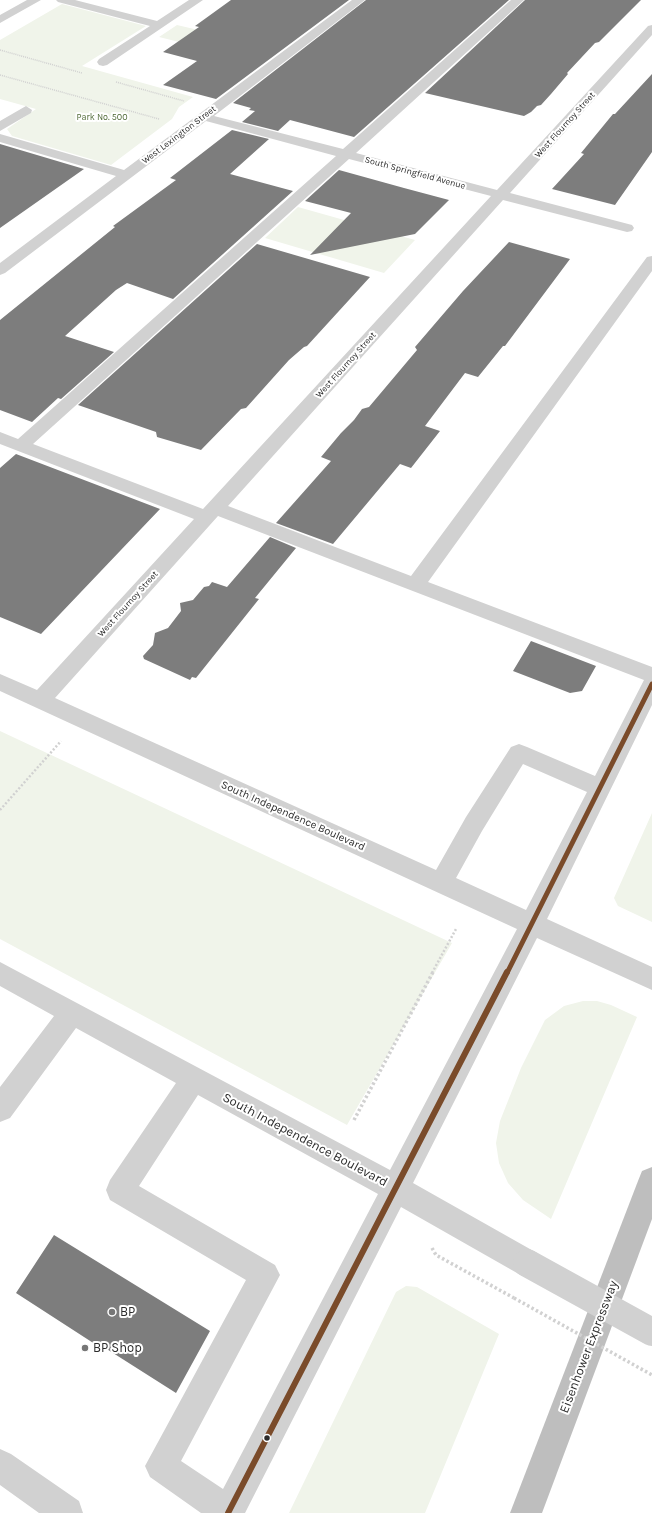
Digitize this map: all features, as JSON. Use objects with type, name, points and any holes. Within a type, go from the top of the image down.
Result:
[{"type":"highway","name":"Eisenhower Expressway","points":[[526,1513],[652,1181]]},
{"type":"street","points":[[0,20],[35,0]]},
{"type":"street","points":[[62,0],[159,25]]},
{"type":"street","points":[[103,62],[197,0]]},
{"type":"street","name":"West Lexington Street","points":[[0,270],[359,0]]},
{"type":"street","points":[[20,446],[347,155],[518,0]]},
{"type":"street","name":"West Flournoy Street","points":[[40,700],[652,28]]},
{"type":"street","points":[[0,127],[26,110]]},
{"type":"street","name":"South Springfield Avenue","points":[[204,117],[627,228]]},
{"type":"street","points":[[0,138],[126,175]]},
{"type":"street","points":[[415,585],[652,260]]},
{"type":"street","points":[[0,438],[415,585],[652,675]]},
{"type":"street","name":"South Independence Boulevard","points":[[0,682],[650,978]]},
{"type":"street","points":[[193,1080],[120,1190],[265,1275],[161,1466],[228,1513],[532,924],[652,684]]},
{"type":"street","points":[[441,883],[474,824],[519,753],[601,788]]},
{"type":"street","name":"South Independence Boulevard","points":[[0,974],[193,1080],[395,1188],[527,1264],[652,1332]]},
{"type":"street","points":[[0,1109],[71,1013]]},
{"type":"street","points":[[0,1465],[67,1513]]},
{"type":"path","points":[[0,75],[159,119]]},
{"type":"path","points":[[0,810],[65,736]]},
{"type":"path","points":[[354,1120],[456,929]]},
{"type":"path","points":[[514,1298],[652,1375]]},
{"type":"green space","name":"Park No. 500","points":[[62,4],[146,26],[82,66],[193,97],[179,107],[172,119],[111,165],[12,136],[7,129],[36,109],[0,99],[0,40]]},
{"type":"green space","points":[[177,25],[258,44],[240,57],[159,37]]},
{"type":"green space","points":[[298,207],[415,240],[384,273],[265,238]]},
{"type":"green space","points":[[0,731],[452,943],[347,1125],[0,939]]},
{"type":"green space","points":[[652,813],[652,922],[618,906],[614,898]]},
{"type":"green space","points":[[583,1001],[597,1001],[611,1005],[637,1017],[551,1219],[523,1200],[508,1183],[499,1163],[496,1143],[500,1121],[521,1068],[545,1020],[564,1006]]},
{"type":"green space","points":[[406,1286],[417,1287],[499,1334],[425,1513],[289,1513],[396,1292]]},
{"type":"building","points":[[231,0],[349,0],[216,99],[163,85],[197,61],[163,52],[199,27],[195,26]]},
{"type":"building","points":[[366,0],[509,0],[354,137],[290,120],[278,131],[242,122],[255,111],[249,110],[251,108],[233,103]]},
{"type":"building","points":[[525,0],[641,0],[599,42],[595,43],[567,73],[568,74],[541,105],[537,106],[524,116],[425,93]]},
{"type":"building","points":[[652,74],[652,152],[615,205],[552,189],[584,154],[581,153],[613,114],[615,114]]},
{"type":"building","points":[[232,130],[269,139],[230,174],[293,191],[173,299],[127,283],[116,290],[65,336],[114,352],[61,399],[58,398],[32,422],[0,410],[0,320],[115,227],[113,226],[176,180],[170,178]]},
{"type":"building","points":[[0,144],[84,169],[0,228]]},
{"type":"building","points":[[339,170],[449,200],[415,234],[310,255],[351,213],[305,201]]},
{"type":"building","points":[[509,242],[570,259],[505,346],[503,346],[478,377],[465,373],[425,426],[440,431],[411,468],[400,464],[333,544],[276,523],[331,461],[321,457],[362,409],[369,407],[417,350],[415,347],[463,291]]},
{"type":"building","points":[[257,244],[370,277],[307,346],[289,360],[246,408],[241,409],[201,450],[157,437],[156,432],[78,405]]},
{"type":"building","points":[[16,454],[160,509],[41,634],[0,617],[0,468]]},
{"type":"building","points":[[270,537],[296,548],[255,598],[259,599],[196,678],[192,677],[190,680],[144,659],[143,656],[153,645],[155,633],[168,628],[181,611],[180,603],[193,600],[204,587],[209,586],[212,582],[227,587]]},
{"type":"building","points":[[531,641],[596,666],[582,691],[570,693],[513,671]]},
{"type":"building","name":"BP","points":[[54,1235],[210,1331],[176,1393],[102,1346],[101,1348],[16,1293]]},
{"type":"transit line","points":[[228,1513],[532,924],[652,684]]},
{"type":"place","name":"BP","points":[[112,1312]]},
{"type":"place","name":"BP Shop","points":[[85,1348]]}]
